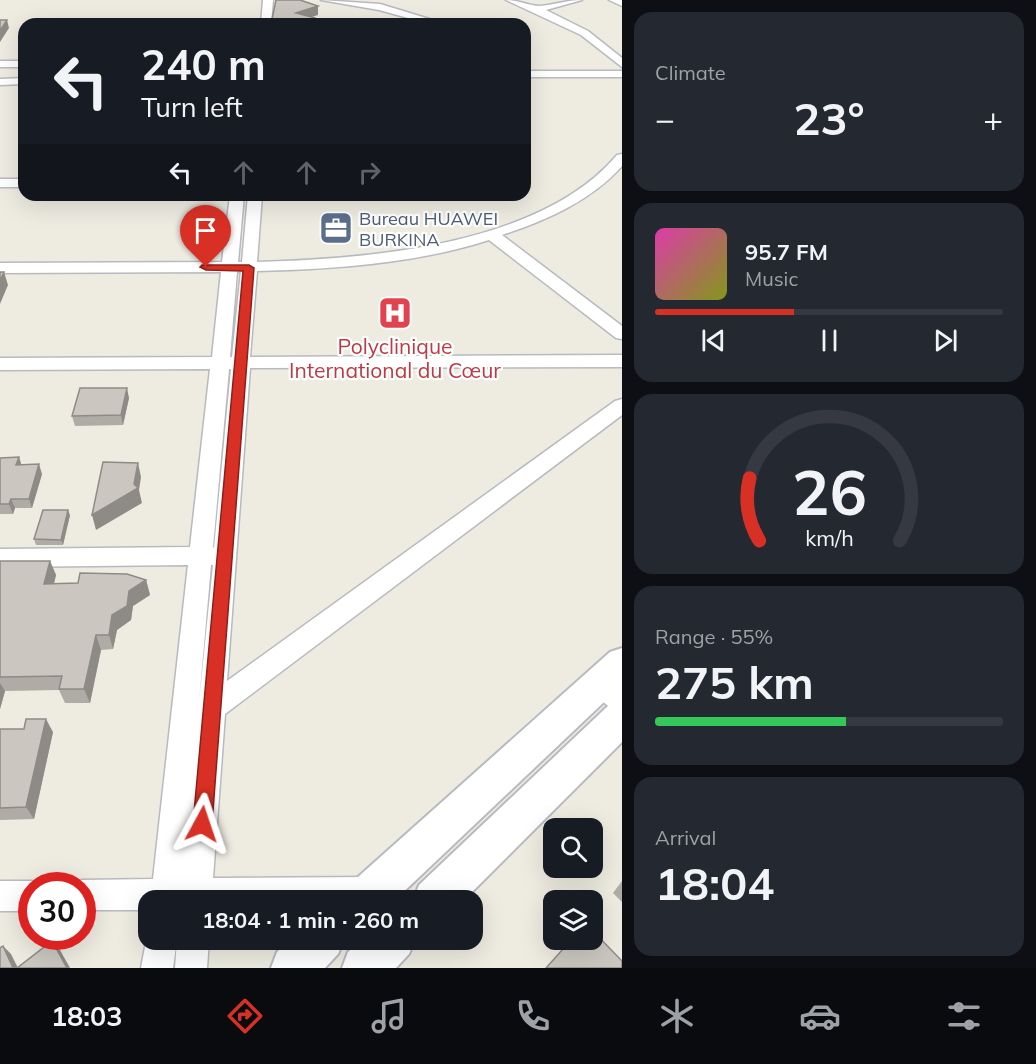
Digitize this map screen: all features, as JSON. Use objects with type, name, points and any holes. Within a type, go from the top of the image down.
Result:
[{"type":"main road","points":[[375,890],[615,683]]},
{"type":"main road","points":[[444,890],[622,717]]},
{"type":"main road","points":[[293,968],[312,950]]},
{"type":"main road","points":[[364,968],[383,950]]},
{"type":"street","points":[[258,18],[259,0]]},
{"type":"street","points":[[266,18],[268,0]]},
{"type":"street","points":[[326,0],[389,9],[420,18]]},
{"type":"street","points":[[511,0],[538,9],[582,32],[622,64]]},
{"type":"street","points":[[538,9],[577,0]]},
{"type":"street","points":[[614,0],[622,3]]},
{"type":"street","points":[[0,64],[18,64]]},
{"type":"street","points":[[531,70],[622,69]]},
{"type":"street","points":[[531,74],[622,74]]},
{"type":"street","points":[[0,82],[18,81]]},
{"type":"street","points":[[0,267],[239,267],[389,257],[493,236],[531,221],[571,201],[594,185],[622,158]]},
{"type":"street","points":[[0,183],[18,183]]},
{"type":"street","points":[[182,890],[185,727],[200,556],[230,363],[239,267],[237,201]]},
{"type":"street","points":[[239,267],[254,201]]},
{"type":"street","points":[[493,236],[622,334]]},
{"type":"street","points":[[606,322],[622,313]]},
{"type":"street","points":[[0,364],[622,361]]},
{"type":"street","points":[[183,890],[212,708],[225,556],[230,363]]},
{"type":"street","points":[[185,727],[622,405]]},
{"type":"street","points":[[0,558],[225,556]]},
{"type":"street","points":[[96,895],[138,896]]},
{"type":"street","points":[[157,968],[159,950]]},
{"type":"street","points":[[191,968],[192,950]]},
{"type":"building","points":[[276,0],[300,0],[318,6],[296,13],[315,18],[272,18]]},
{"type":"building","points":[[0,20],[7,20],[0,31]]},
{"type":"building","points":[[80,388],[127,388],[121,415],[72,416]]},
{"type":"building","points":[[19,457],[16,465],[39,464],[29,499],[11,499],[9,504],[0,504],[0,458]]},
{"type":"building","points":[[103,462],[138,463],[134,484],[138,488],[92,515]]},
{"type":"building","points":[[43,510],[68,510],[61,540],[34,539]]},
{"type":"building","points":[[0,561],[50,561],[44,584],[78,583],[80,573],[127,574],[146,580],[129,591],[127,606],[112,615],[109,635],[96,635],[84,689],[59,689],[62,676],[0,677]]},
{"type":"building","points":[[26,719],[46,719],[26,807],[0,808],[0,729],[24,729]]},
{"type":"building","points":[[603,941],[622,961],[622,968],[546,968],[562,950],[603,950]]},
{"type":"building","points":[[3,946],[13,968],[0,968],[0,948]]},
{"type":"building","points":[[40,950],[57,950],[67,968],[17,968]]},
{"type":"place","name":"Bureau HUAWEI BURKINA","points":[[336,228]]},
{"type":"place","name":"Polyclinique International du Cœur","points":[[395,313]]},
{"type":"route","points":[[202,824],[249,268],[206,267]]}]
